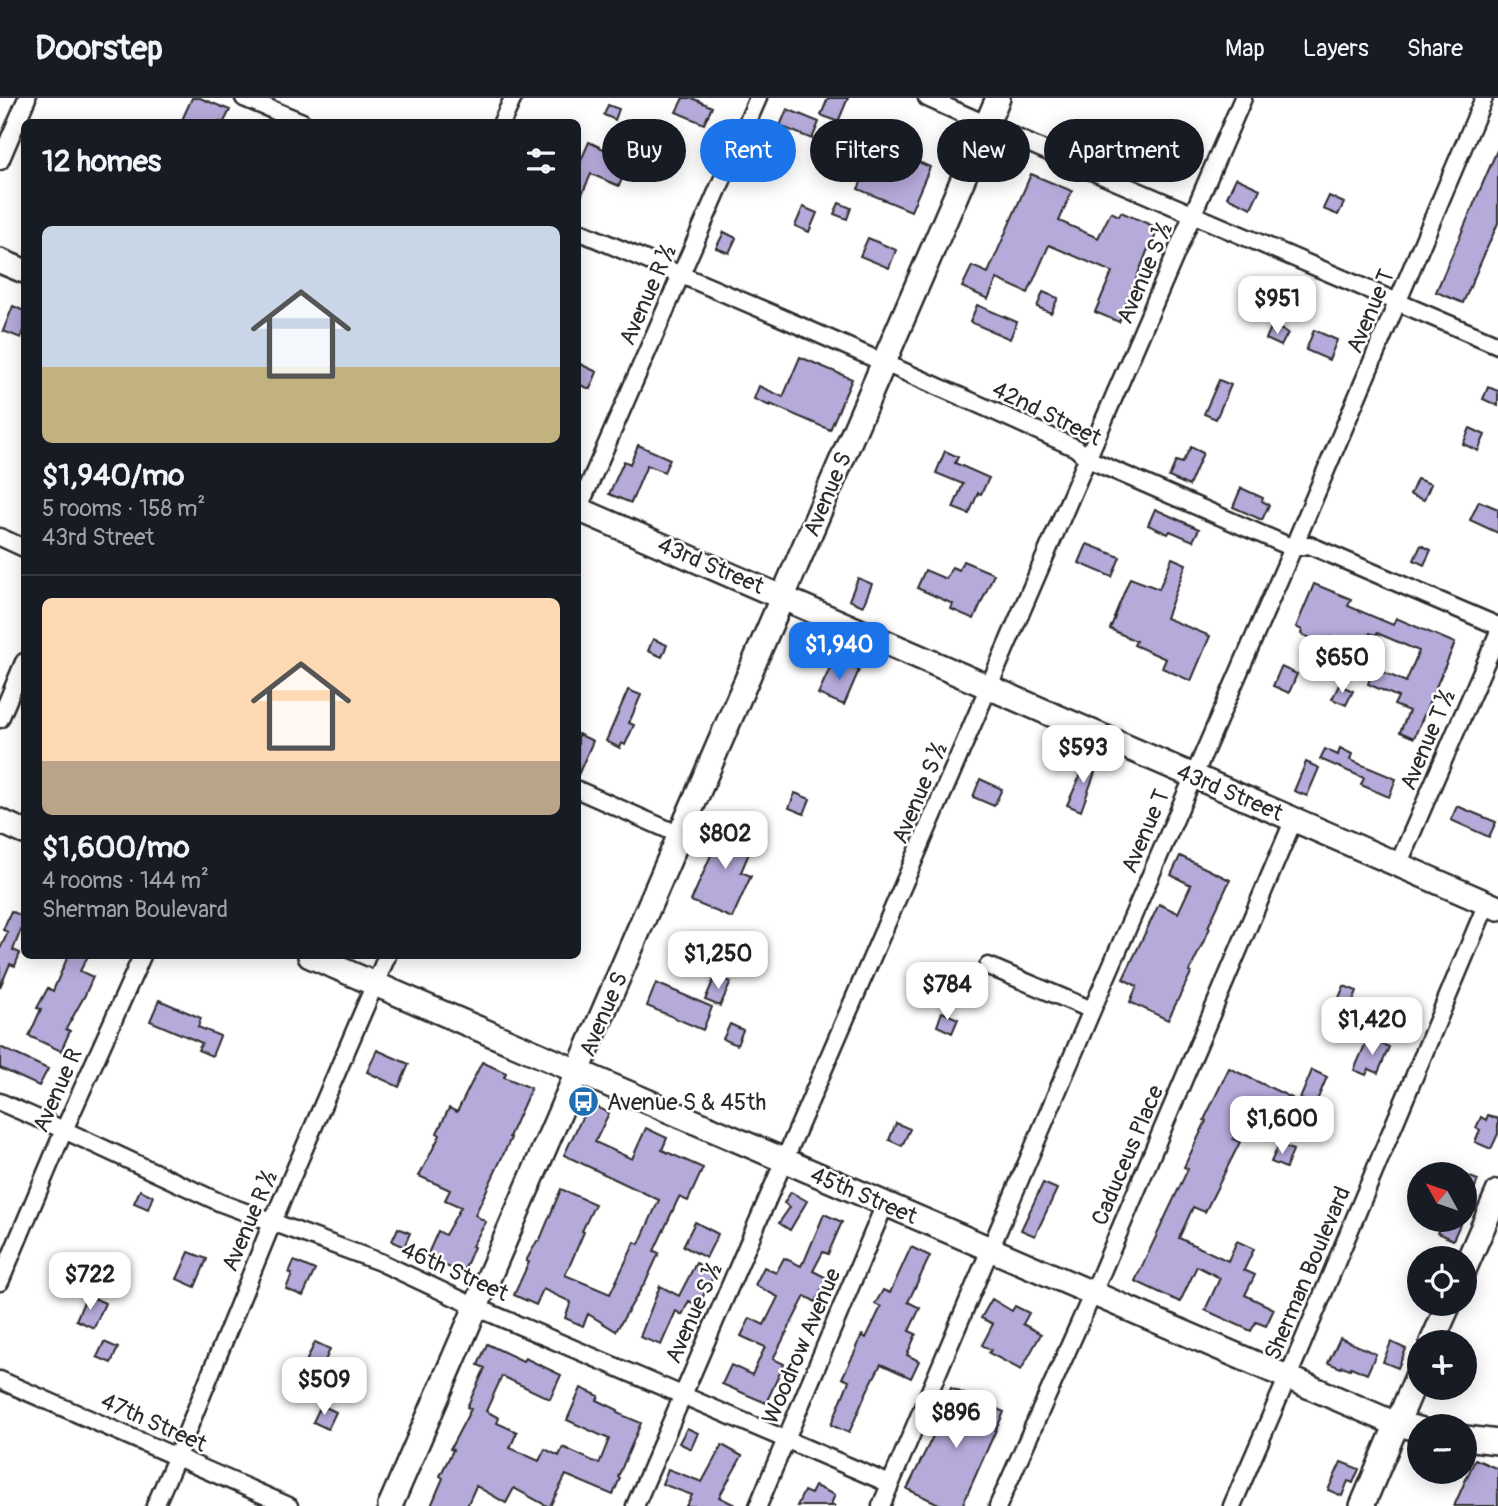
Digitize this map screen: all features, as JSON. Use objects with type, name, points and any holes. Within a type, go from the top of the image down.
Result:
[{"type":"main road","name":"Avenue S","points":[[989,119],[998,98]]},
{"type":"main road","name":"Avenue S","points":[[390,1506],[962,182]]},
{"type":"main road","points":[[0,261],[21,270]]},
{"type":"main road","name":"43rd Street","points":[[581,510],[1492,905]]},
{"type":"main road","points":[[0,821],[21,831]]},
{"type":"main road","name":"45th Street","points":[[317,959],[1396,1424],[1407,1426]]},
{"type":"main road","points":[[1475,1246],[1498,1192]]},
{"type":"main road","points":[[1362,1506],[1407,1399]]},
{"type":"main road","points":[[1477,1439],[1498,1442]]},
{"type":"street","points":[[0,161],[27,98]]},
{"type":"street","points":[[244,98],[294,119]]},
{"type":"street","points":[[503,119],[513,98]]},
{"type":"street","name":"Avenue R ½","points":[[581,502],[758,98]]},
{"type":"street","points":[[927,98],[973,119]]},
{"type":"street","name":"Avenue S ½","points":[[635,1506],[1243,98]]},
{"type":"street","name":"Avenue T","points":[[881,1506],[1484,98]]},
{"type":"street","points":[[1030,144],[1498,345]]},
{"type":"street","name":"42nd Street","points":[[581,232],[1076,448],[1088,459],[1293,548],[1310,545],[1498,626]]},
{"type":"street","points":[[0,537],[21,547]]},
{"type":"street","name":"Avenue T ½","points":[[1398,864],[1498,634]]},
{"type":"street","points":[[0,719],[21,669]]},
{"type":"street","points":[[581,791],[680,835]]},
{"type":"street","name":"Caduceus Place","points":[[998,1506],[1093,1293],[1294,820]]},
{"type":"street","name":"Sherman Boulevard","points":[[1232,1506],[1492,905]]},
{"type":"street","name":"Avenue R","points":[[0,1282],[141,959]]},
{"type":"street","name":"Avenue R ½","points":[[155,1506],[272,1223],[386,959]]},
{"type":"street","points":[[988,966],[1093,1010]]},
{"type":"street","name":"46th Street","points":[[0,1102],[221,1203],[380,1262],[476,1307],[890,1484]]},
{"type":"street","name":"Woodrow Avenue","points":[[758,1506],[885,1204]]},
{"type":"street","name":"47th Street","points":[[0,1380],[289,1506]]},
{"type":"building","points":[[192,98],[200,98],[230,110],[226,119],[182,119]]},
{"type":"building","points":[[683,98],[692,98],[712,107],[706,119],[700,119],[700,122],[676,112]]},
{"type":"building","points":[[828,98],[848,98],[839,119],[821,115]]},
{"type":"building","points":[[608,105],[619,109],[615,119],[604,115]]},
{"type":"building","points":[[787,109],[812,119],[810,138],[796,132],[796,119],[783,119]]},
{"type":"building","points":[[589,142],[602,148],[602,179],[591,174],[581,196],[581,160]]},
{"type":"building","points":[[1498,148],[1498,223],[1463,303],[1436,292]]},
{"type":"building","points":[[923,164],[930,167],[911,211],[858,189],[861,182],[923,182]]},
{"type":"building","points":[[1031,174],[1044,179],[1044,182],[1072,191],[1059,221],[1098,238],[1111,212],[1119,216],[1121,212],[1158,228],[1119,322],[1095,312],[1112,272],[1049,245],[1028,293],[997,279],[988,299],[962,287],[972,266],[988,273],[1028,182],[1030,182]]},
{"type":"building","points":[[1236,178],[1260,189],[1251,208],[1227,197]]},
{"type":"building","points":[[1329,196],[1344,203],[1338,215],[1323,209]]},
{"type":"building","points":[[839,203],[851,208],[847,219],[834,214]]},
{"type":"building","points":[[803,207],[817,213],[809,232],[795,226]]},
{"type":"building","points":[[724,232],[736,238],[729,253],[716,248]]},
{"type":"building","points":[[868,238],[896,250],[889,268],[860,256]]},
{"type":"building","points":[[1043,292],[1058,298],[1051,313],[1037,307]]},
{"type":"building","points":[[977,305],[1017,322],[1010,339],[970,322]]},
{"type":"building","points":[[13,306],[21,310],[21,338],[3,331]]},
{"type":"building","points":[[1272,325],[1288,333],[1281,346],[1266,339]]},
{"type":"building","points":[[1314,330],[1337,340],[1329,360],[1306,350]]},
{"type":"building","points":[[800,357],[852,379],[830,430],[754,399],[759,386],[783,397]]},
{"type":"building","points":[[581,364],[597,372],[590,389],[581,385]]},
{"type":"building","points":[[1219,380],[1231,385],[1216,419],[1204,414]]},
{"type":"building","points":[[1488,387],[1498,391],[1498,406],[1483,399]]},
{"type":"building","points":[[1470,428],[1485,435],[1478,451],[1463,444]]},
{"type":"building","points":[[638,445],[670,459],[664,472],[647,465],[631,503],[609,494],[624,461],[630,464]]},
{"type":"building","points":[[1191,447],[1203,453],[1189,486],[1169,477],[1176,461],[1182,463]]},
{"type":"building","points":[[945,451],[958,457],[955,463],[989,478],[981,494],[978,493],[969,514],[953,508],[963,484],[936,473]]},
{"type":"building","points":[[1417,479],[1431,484],[1424,500],[1410,495]]},
{"type":"building","points":[[1241,488],[1263,498],[1262,501],[1269,505],[1262,520],[1233,507]]},
{"type":"building","points":[[1479,501],[1498,509],[1498,533],[1470,520]]},
{"type":"building","points":[[1155,509],[1199,529],[1193,541],[1148,525]]},
{"type":"building","points":[[1087,544],[1120,557],[1112,577],[1079,563]]},
{"type":"building","points":[[1421,545],[1431,550],[1424,565],[1414,560]]},
{"type":"building","points":[[1172,558],[1186,564],[1166,618],[1210,636],[1191,681],[1162,668],[1166,659],[1134,645],[1136,641],[1110,629],[1130,578],[1159,589]]},
{"type":"building","points":[[963,561],[994,574],[974,619],[951,609],[953,604],[917,588],[925,570],[946,579],[952,567],[959,570]]},
{"type":"building","points":[[858,578],[872,584],[863,606],[849,600]]},
{"type":"building","points":[[1314,584],[1351,599],[1348,606],[1393,625],[1396,618],[1455,643],[1414,738],[1400,732],[1409,711],[1394,705],[1398,697],[1368,684],[1374,668],[1406,682],[1419,651],[1377,633],[1370,633],[1362,651],[1330,637],[1326,645],[1301,634],[1302,630],[1296,627]]},
{"type":"building","points":[[653,639],[667,645],[662,657],[648,651]]},
{"type":"building","points":[[834,659],[859,670],[844,705],[818,694]]},
{"type":"building","points":[[1281,667],[1297,674],[1289,693],[1273,686]]},
{"type":"building","points":[[1339,685],[1353,691],[1346,705],[1332,699]]},
{"type":"building","points":[[628,690],[641,695],[629,723],[634,725],[625,745],[622,743],[620,748],[606,741]]},
{"type":"building","points":[[581,735],[593,741],[581,768]]},
{"type":"building","points":[[1340,748],[1352,754],[1350,760],[1396,779],[1389,797],[1361,785],[1364,778],[1320,759],[1325,749],[1338,755]]},
{"type":"building","points":[[1085,759],[1098,764],[1081,811],[1067,805]]},
{"type":"building","points":[[1306,762],[1319,768],[1307,796],[1294,791]]},
{"type":"building","points":[[980,779],[1002,789],[994,806],[973,797]]},
{"type":"building","points":[[795,793],[810,799],[804,814],[789,808]]},
{"type":"building","points":[[1457,806],[1496,822],[1489,837],[1451,820]]},
{"type":"building","points":[[712,821],[755,839],[741,872],[751,876],[732,918],[691,901],[718,839],[707,835]]},
{"type":"building","points":[[1180,856],[1230,880],[1168,1020],[1130,1002],[1137,986],[1123,979],[1159,904],[1178,913],[1191,885],[1171,875]]},
{"type":"building","points":[[11,911],[21,916],[21,930],[13,950],[20,953],[15,966],[10,964],[0,987],[0,949],[8,932],[3,930]]},
{"type":"building","points":[[67,959],[86,959],[80,971],[93,977],[66,1029],[70,1031],[61,1051],[29,1036],[41,1009],[37,1008],[48,988],[53,991]]},
{"type":"building","points":[[715,976],[731,982],[720,1006],[705,1000]]},
{"type":"building","points":[[656,983],[712,1007],[703,1030],[647,1006]]},
{"type":"building","points":[[1344,986],[1357,991],[1345,1020],[1332,1014]]},
{"type":"building","points":[[159,1000],[201,1018],[198,1027],[220,1036],[212,1056],[198,1050],[202,1043],[150,1021]]},
{"type":"building","points":[[942,1012],[958,1019],[952,1033],[937,1026]]},
{"type":"building","points":[[730,1024],[743,1030],[737,1045],[723,1039]]},
{"type":"building","points":[[1368,1038],[1389,1047],[1378,1073],[1369,1069],[1366,1075],[1354,1070]]},
{"type":"building","points":[[0,1047],[48,1069],[39,1086],[0,1068]]},
{"type":"building","points":[[377,1050],[409,1064],[399,1087],[367,1072]]},
{"type":"building","points":[[482,1062],[506,1073],[504,1077],[531,1088],[475,1215],[486,1222],[472,1246],[474,1247],[463,1273],[426,1258],[438,1231],[445,1235],[461,1207],[445,1200],[450,1190],[419,1176],[440,1135],[437,1133],[449,1108],[457,1112]]},
{"type":"building","points":[[1229,1068],[1292,1098],[1284,1115],[1252,1100],[1233,1139],[1240,1142],[1205,1212],[1193,1207],[1179,1238],[1228,1261],[1237,1241],[1254,1249],[1244,1270],[1255,1275],[1245,1295],[1274,1309],[1266,1326],[1256,1322],[1251,1331],[1205,1310],[1220,1278],[1197,1266],[1180,1302],[1135,1281],[1188,1169],[1184,1167]]},
{"type":"building","points":[[1312,1070],[1327,1077],[1315,1105],[1300,1099]]},
{"type":"building","points":[[589,1103],[609,1113],[595,1142],[632,1159],[646,1128],[667,1138],[662,1150],[703,1168],[688,1201],[679,1197],[654,1251],[659,1253],[647,1279],[616,1331],[588,1314],[583,1326],[565,1318],[571,1302],[543,1289],[536,1305],[514,1295],[529,1262],[526,1261],[537,1241],[539,1242],[561,1189],[595,1204],[565,1275],[610,1294],[635,1242],[639,1244],[659,1200],[564,1155]]},
{"type":"building","points":[[1488,1115],[1498,1119],[1498,1134],[1491,1149],[1475,1142],[1480,1130],[1476,1128],[1481,1117],[1486,1120]]},
{"type":"building","points":[[896,1123],[910,1129],[902,1146],[889,1140]]},
{"type":"building","points":[[1279,1144],[1293,1150],[1286,1168],[1271,1162]]},
{"type":"building","points":[[1043,1183],[1057,1189],[1035,1236],[1021,1230]]},
{"type":"building","points":[[140,1190],[153,1196],[148,1209],[134,1203]]},
{"type":"building","points":[[791,1192],[807,1201],[790,1230],[779,1223],[790,1207],[784,1203]]},
{"type":"building","points":[[824,1214],[842,1222],[828,1254],[823,1252],[813,1271],[827,1278],[816,1302],[805,1296],[773,1359],[784,1364],[766,1403],[722,1384],[731,1365],[752,1375],[765,1347],[741,1336],[750,1318],[764,1325],[778,1297],[755,1285],[764,1267],[776,1273],[784,1258],[801,1266]]},
{"type":"building","points":[[695,1222],[718,1234],[706,1258],[683,1246]]},
{"type":"building","points":[[398,1228],[410,1233],[404,1247],[392,1241]]},
{"type":"building","points":[[1437,1232],[1457,1232],[1453,1240]]},
{"type":"building","points":[[911,1247],[930,1256],[908,1302],[920,1308],[909,1331],[916,1334],[907,1355],[919,1361],[911,1378],[881,1364],[849,1433],[831,1425],[849,1381],[842,1378],[862,1335],[866,1338],[881,1307],[875,1304],[883,1290],[890,1293]]},
{"type":"building","points":[[189,1252],[207,1259],[195,1287],[177,1279]]},
{"type":"building","points":[[294,1261],[315,1270],[303,1296],[286,1289]]},
{"type":"building","points":[[696,1263],[715,1273],[698,1306],[689,1301],[682,1315],[676,1311],[661,1345],[640,1337],[660,1286],[679,1296]]},
{"type":"building","points":[[87,1295],[105,1303],[94,1328],[76,1320]]},
{"type":"building","points":[[992,1299],[1012,1311],[1015,1306],[1029,1313],[1023,1324],[1041,1334],[1021,1370],[989,1353],[991,1350],[982,1345],[993,1324],[981,1318]]},
{"type":"building","points":[[1340,1338],[1376,1354],[1367,1374],[1351,1367],[1341,1368],[1328,1363]]},
{"type":"building","points":[[104,1342],[118,1348],[111,1363],[97,1357]]},
{"type":"building","points":[[315,1342],[330,1349],[321,1371],[305,1364]]},
{"type":"building","points":[[1391,1342],[1406,1349],[1398,1368],[1383,1362]]},
{"type":"building","points":[[487,1344],[561,1375],[550,1399],[502,1376],[486,1411],[499,1418],[497,1423],[517,1432],[510,1448],[539,1461],[545,1449],[559,1456],[563,1447],[599,1464],[609,1439],[567,1420],[581,1388],[599,1396],[597,1400],[618,1410],[617,1413],[641,1423],[613,1495],[566,1475],[550,1506],[514,1488],[506,1503],[476,1486],[467,1506],[431,1506],[443,1478],[440,1476],[453,1450],[450,1449],[471,1409],[467,1407],[485,1368],[478,1365]]},
{"type":"building","points":[[951,1388],[1004,1412],[962,1506],[943,1506],[907,1489],[933,1436],[930,1435]]},
{"type":"building","points":[[321,1405],[336,1412],[328,1429],[313,1422]]},
{"type":"building","points":[[687,1428],[698,1433],[691,1449],[679,1443]]},
{"type":"building","points":[[722,1445],[742,1456],[719,1497],[737,1506],[686,1506],[692,1495],[662,1484],[668,1469],[702,1482]]},
{"type":"building","points":[[1477,1460],[1498,1469],[1498,1506],[1454,1506],[1464,1484],[1477,1484]]},
{"type":"building","points":[[1341,1462],[1359,1469],[1353,1483],[1348,1481],[1342,1496],[1328,1490]]},
{"type":"building","points":[[815,1486],[835,1495],[831,1504],[835,1506],[797,1506],[804,1491],[811,1494]]},
{"type":"place","name":"Avenue S & 45th","points":[[584,1102]]}]
